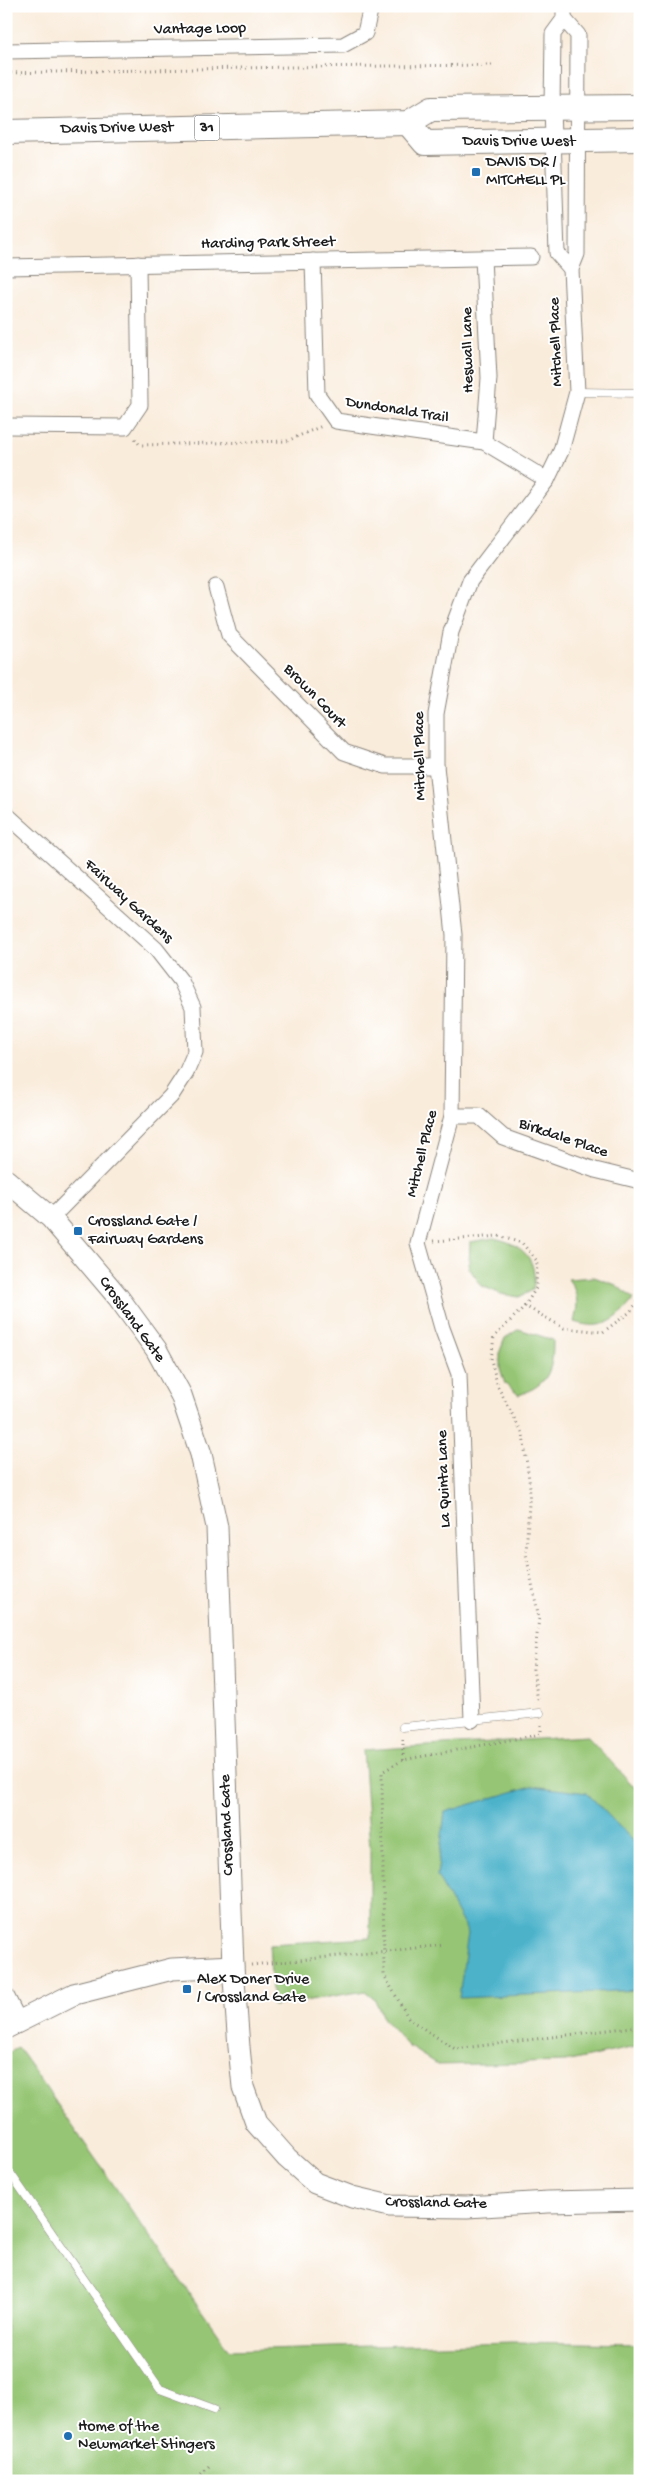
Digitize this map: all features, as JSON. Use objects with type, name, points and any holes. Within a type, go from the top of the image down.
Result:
[{"type":"main road","name":"Davis Drive West","points":[[6,132],[408,123],[431,109],[640,107]]},
{"type":"main road","name":"Davis Drive West","points":[[408,123],[424,143],[640,140]]},
{"type":"street","name":"Vantage Loop","points":[[6,51],[343,45],[365,33],[371,6]]},
{"type":"street","name":"Mitchell Place","points":[[418,1243],[452,1116],[454,935],[436,766],[436,714],[451,632],[470,581],[547,480],[562,451],[577,392],[571,269],[577,254],[578,35],[564,12]]},
{"type":"street","points":[[564,12],[553,34],[552,108],[557,254],[571,269]]},
{"type":"street","name":"Harding Park Street","points":[[6,267],[531,257]]},
{"type":"street","name":"Heswall Lane","points":[[483,258],[489,378],[484,442]]},
{"type":"street","name":"Dundonald Trail","points":[[313,261],[317,394],[336,421],[484,442],[547,480]]},
{"type":"street","points":[[6,426],[125,427],[140,405],[138,264]]},
{"type":"street","name":"Brown Court","points":[[216,587],[229,635],[344,752],[385,766],[436,766]]},
{"type":"street","name":"Fairway Gardens","points":[[6,814],[156,949],[181,982],[193,1007],[196,1052],[186,1073],[171,1096],[51,1218]]},
{"type":"street","name":"Birkdale Place","points":[[452,1116],[479,1116],[503,1137],[595,1170],[640,1181]]},
{"type":"street","name":"Crossland Gate","points":[[6,1180],[51,1218],[118,1297],[156,1350],[181,1395],[201,1454],[217,1527],[233,1966],[243,2086],[256,2123],[287,2158],[315,2183],[352,2197],[390,2206],[466,2207],[548,2202],[640,2200]]},
{"type":"street","name":"La Quinta Lane","points":[[418,1243],[442,1328],[459,1374],[472,1720]]},
{"type":"street","points":[[6,1995],[13,2024],[83,1991],[172,1969],[233,1966]]},
{"type":"lane","points":[[577,392],[640,393]]},
{"type":"lane","points":[[403,1727],[540,1713]]},
{"type":"lane","points":[[6,2167],[160,2389],[214,2409]]},
{"type":"path","points":[[6,73],[494,65]]},
{"type":"path","points":[[125,427],[140,445],[150,445],[287,441],[336,421]]},
{"type":"path","points":[[418,1243],[498,1236],[522,1243],[537,1261],[536,1288],[525,1306],[494,1337],[491,1360],[498,1387],[523,1435],[530,1487],[526,1554],[539,1618],[533,1669],[540,1713],[541,1734],[402,1760],[382,1772],[384,1975],[409,2019],[455,2049],[640,2026]]},
{"type":"path","points":[[525,1306],[564,1328],[603,1332],[630,1312],[640,1299]]},
{"type":"path","points":[[402,1760],[403,1727]]},
{"type":"path","points":[[233,1966],[445,1945]]},
{"type":"path","points":[[194,2481],[211,2464]]},
{"type":"green space","points":[[494,1238],[513,1244],[526,1255],[531,1262],[533,1270],[533,1290],[519,1297],[501,1294],[482,1286],[469,1268],[470,1242]]},
{"type":"green space","points":[[594,1277],[616,1285],[634,1299],[621,1313],[608,1322],[593,1325],[574,1322],[577,1300],[572,1284],[568,1279]]},
{"type":"green space","points":[[519,1329],[553,1340],[552,1360],[547,1375],[537,1386],[519,1395],[505,1384],[500,1368],[500,1351],[505,1338]]},
{"type":"green space","points":[[587,1736],[640,1793],[640,2046],[565,2062],[438,2065],[408,2046],[384,2019],[374,1998],[365,1991],[273,2006],[269,1944],[370,1938],[370,1848],[363,1750]]},
{"type":"green space","points":[[18,2048],[229,2350],[513,2342],[640,2344],[640,2481],[6,2481],[6,2054]]},
{"type":"water","points":[[532,1786],[587,1793],[640,1848],[640,1990],[459,1998],[468,1933],[437,1876],[445,1812]]},
{"type":"place","name":"DAVIS DR / MITCHELL PL","points":[[476,172]]},
{"type":"place","name":"Crossland Gate / Fairway Gardens","points":[[78,1231]]},
{"type":"place","name":"Alex Doner Drive / Crossland Gate","points":[[187,1989]]},
{"type":"place","name":"Home of the Newmarket Stingers","points":[[68,2436]]}]
